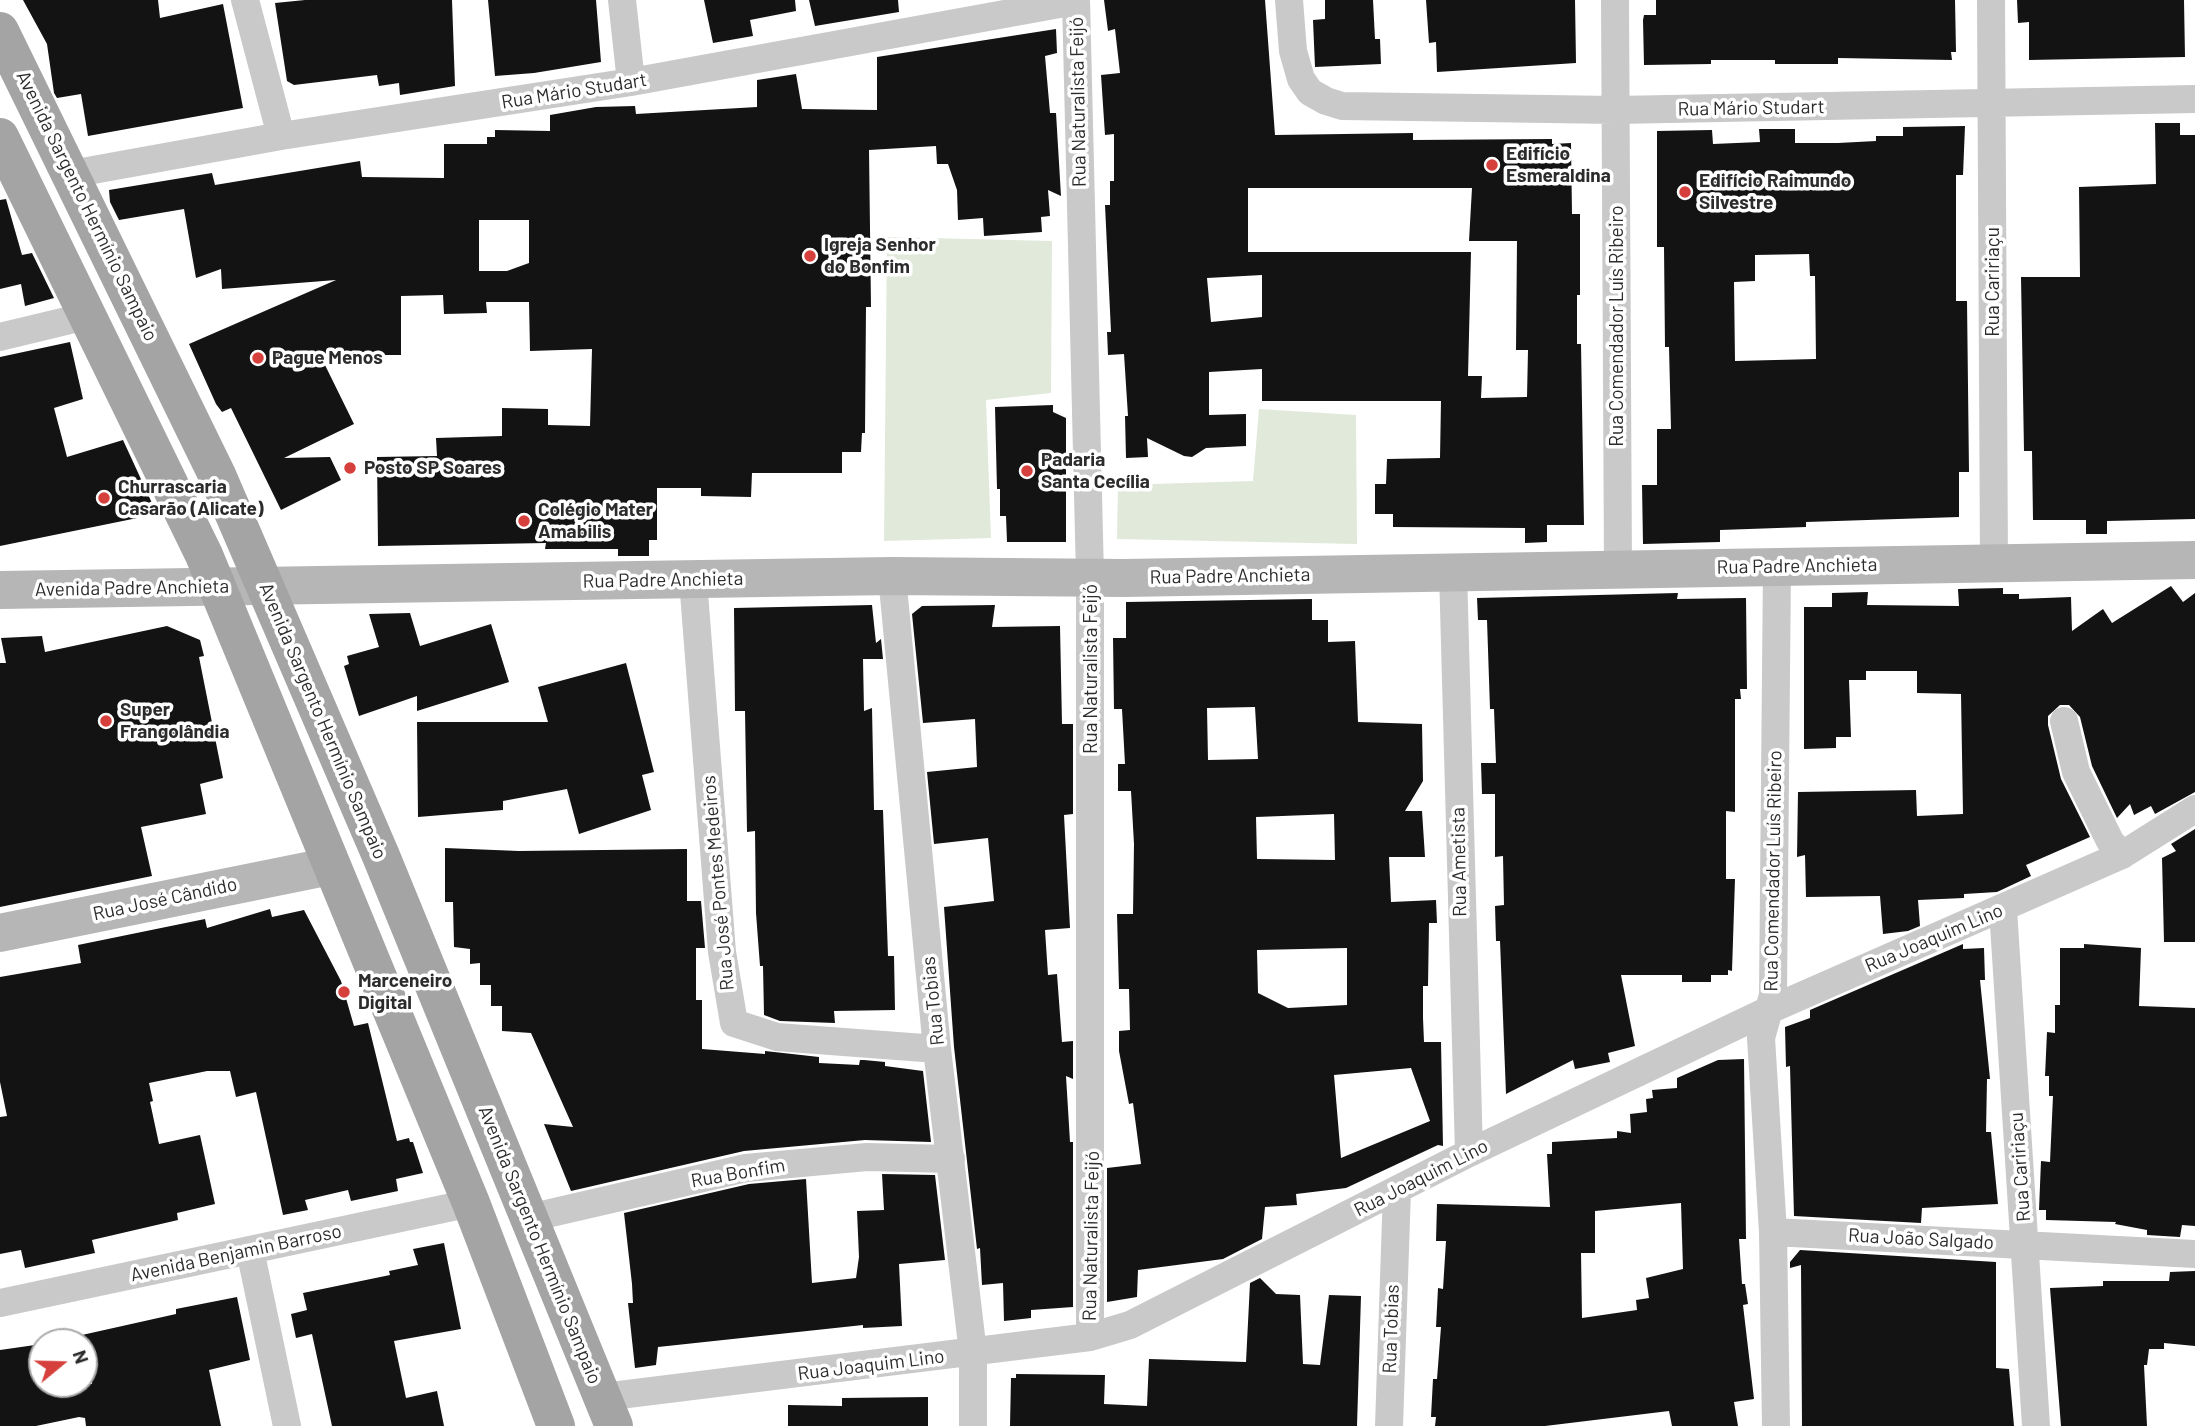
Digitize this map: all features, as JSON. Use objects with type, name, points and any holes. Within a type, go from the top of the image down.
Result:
[{"type":"main road","name":"Avenida Sargento Hermínio Sampaio","points":[[0,31],[217,475],[361,809],[608,1412]]},
{"type":"main road","points":[[0,136],[217,587],[471,1203],[556,1426]]},
{"type":"street","points":[[245,0],[281,136]]},
{"type":"street","points":[[622,0],[631,82]]},
{"type":"street","name":"Rua Mário Studart","points":[[71,174],[281,136],[631,82],[1076,0]]},
{"type":"street","name":"Rua Naturalista Feijó","points":[[1076,0],[1090,576],[1090,1337]]},
{"type":"street","name":"Rua Mário Studart","points":[[1289,0],[1293,51],[1301,79],[1310,92],[1342,106],[1616,110],[1991,105],[2195,99]]},
{"type":"street","name":"Rua Comendador Luís Ribeiro","points":[[1615,0],[1618,567]]},
{"type":"street","name":"Rua Caririaçu","points":[[1991,0],[1994,564]]},
{"type":"street","points":[[0,337],[87,316]]},
{"type":"street","name":"Rua Padre Anchieta","points":[[265,585],[2195,560]]},
{"type":"street","name":"Rua Comendador Luís Ribeiro","points":[[1776,1426],[1773,1232],[1761,1038],[1773,987],[1777,566]]},
{"type":"street","name":"Rua Ametista","points":[[1453,571],[1469,1153]]},
{"type":"street","name":"Rua Tobias","points":[[892,576],[937,1049],[973,1353],[973,1426]]},
{"type":"street","name":"Rua José Pontes Medeiros","points":[[693,580],[722,952],[734,1023],[777,1037],[937,1049]]},
{"type":"street","name":"Avenida Padre Anchieta","points":[[0,590],[265,585]]},
{"type":"street","points":[[2064,721],[2076,772],[2110,841],[2122,855]]},
{"type":"street","name":"Rua Joaquim Lino","points":[[608,1412],[973,1353],[1090,1337],[1142,1319],[1469,1153],[1767,1011],[2122,855],[2195,809]]},
{"type":"street","name":"Rua José Cândido","points":[[0,933],[331,866]]},
{"type":"street","name":"Rua Caririaçu","points":[[2003,909],[2036,1426]]},
{"type":"street","name":"Rua Bonfim","points":[[529,1218],[746,1168],[867,1157],[951,1159]]},
{"type":"street","name":"Rua Tobias","points":[[1389,1426],[1397,1190]]},
{"type":"street","name":"Avenida Benjamin Barroso","points":[[0,1303],[471,1203]]},
{"type":"street","name":"Rua João Salgado","points":[[1773,1232],[2025,1243],[2195,1254]]},
{"type":"street","points":[[250,1250],[287,1426]]},
{"type":"shaded area","points":[[887,237],[1052,241],[1051,393],[986,400],[991,538],[884,541]]},
{"type":"shaded area","points":[[1259,409],[1356,415],[1357,544],[1117,539],[1118,485],[1253,481]]},
{"type":"building","points":[[23,0],[158,0],[160,18],[223,4],[243,108],[88,136],[81,94],[57,98],[54,93],[47,44]]},
{"type":"building","points":[[305,0],[452,0],[455,86],[400,95],[399,83],[379,86],[377,75],[294,85],[287,81],[275,3]]},
{"type":"building","points":[[488,0],[596,0],[601,62],[534,73],[495,76]]},
{"type":"building","points":[[704,0],[795,0],[796,11],[750,20],[753,36],[713,43]]},
{"type":"building","points":[[809,0],[898,0],[899,12],[815,26]]},
{"type":"building","points":[[1104,0],[1265,0],[1275,135],[1413,133],[1413,140],[1552,139],[1552,144],[1571,143],[1572,214],[1580,214],[1577,344],[1581,344],[1584,525],[1547,525],[1547,542],[1525,543],[1525,528],[1393,527],[1393,514],[1375,514],[1375,484],[1386,484],[1387,459],[1440,458],[1441,401],[1262,401],[1262,369],[1209,372],[1209,415],[1246,414],[1246,446],[1206,448],[1192,457],[1184,456],[1147,438],[1148,457],[1126,458],[1125,416],[1128,416],[1124,354],[1108,355],[1107,332],[1111,332],[1105,205],[1110,205],[1110,181],[1114,181],[1114,134],[1105,135],[1101,75],[1120,73],[1115,29],[1108,31]],"holes":[[[1248,188],[1472,188],[1469,241],[1517,241],[1516,350],[1528,350],[1527,397],[1481,398],[1482,376],[1468,376],[1471,252],[1248,252]],[[1262,275],[1262,317],[1211,322],[1207,278]]]},
{"type":"building","points":[[1325,0],[1373,0],[1375,39],[1380,39],[1381,64],[1315,67],[1313,20],[1325,19]]},
{"type":"building","points":[[1426,0],[1575,0],[1576,63],[1437,72],[1436,42],[1429,43]]},
{"type":"building","points":[[1656,0],[1955,0],[1956,52],[1951,52],[1952,60],[1838,58],[1838,64],[1775,64],[1775,60],[1711,60],[1711,64],[1644,65],[1643,20],[1644,15],[1656,15]]},
{"type":"building","points":[[2017,0],[2184,0],[2185,57],[2029,60],[2029,22],[2018,23]]},
{"type":"building","points":[[1056,29],[1057,53],[1045,56],[1050,113],[1056,113],[1061,196],[1048,190],[1050,216],[1041,217],[1042,232],[984,236],[983,218],[958,220],[957,190],[948,164],[937,164],[936,146],[869,150],[871,307],[866,307],[865,433],[862,433],[861,452],[842,452],[842,473],[752,473],[751,497],[701,496],[701,488],[657,488],[657,540],[649,540],[649,556],[618,556],[618,549],[545,549],[546,543],[378,546],[377,457],[437,456],[436,438],[502,436],[502,408],[548,409],[548,425],[590,426],[592,349],[530,351],[529,302],[486,302],[487,313],[444,314],[443,295],[401,296],[401,355],[361,355],[362,362],[324,363],[354,424],[284,458],[330,457],[341,480],[281,510],[231,408],[222,412],[216,404],[189,344],[336,280],[222,289],[221,269],[196,278],[184,209],[119,220],[110,202],[109,190],[212,173],[215,185],[360,161],[362,177],[444,178],[444,144],[487,144],[487,137],[495,137],[495,130],[550,131],[550,115],[596,107],[635,106],[636,114],[757,107],[757,80],[796,74],[802,109],[877,110],[877,57]],"holes":[[[479,220],[529,220],[529,263],[507,271],[479,271]]]},
{"type":"building","points":[[2155,123],[2180,123],[2180,135],[2195,135],[2195,519],[2107,521],[2107,534],[2086,534],[2086,520],[2033,520],[2032,451],[2024,451],[2021,277],[2080,277],[2079,187],[2156,184]]},
{"type":"building","points":[[1965,126],[1963,175],[1956,175],[1956,301],[1967,301],[1969,472],[1959,472],[1959,517],[1806,522],[1806,527],[1720,530],[1720,542],[1643,544],[1642,485],[1657,485],[1657,429],[1671,429],[1669,347],[1665,347],[1664,247],[1657,247],[1657,131],[1712,130],[1713,144],[1760,142],[1759,129],[1795,129],[1795,143],[1838,143],[1876,141],[1876,136],[1903,136],[1903,127]],"holes":[[[1809,254],[1810,276],[1815,276],[1816,359],[1735,361],[1734,282],[1755,281],[1755,255]]]},
{"type":"building","points":[[6,199],[22,255],[32,253],[54,298],[25,306],[21,284],[0,289],[0,200]]},
{"type":"building","points":[[70,342],[83,399],[54,408],[67,457],[123,440],[157,514],[0,546],[0,357]]},
{"type":"building","points":[[1053,405],[1053,412],[1066,418],[1066,542],[1007,542],[1006,516],[1000,516],[1000,489],[997,489],[995,407]]},
{"type":"building","points":[[2171,586],[2183,602],[2195,593],[2195,792],[2155,814],[2151,806],[2134,815],[2130,804],[2117,818],[2092,766],[2080,717],[2069,705],[2060,705],[2048,716],[2048,725],[2061,779],[2090,837],[2026,865],[2031,876],[1997,892],[1964,894],[1964,898],[1918,900],[1920,926],[1908,931],[1883,934],[1880,896],[1806,897],[1805,855],[1797,857],[1798,792],[1916,790],[1917,816],[1963,814],[1961,694],[1917,693],[1917,671],[1866,671],[1866,680],[1849,680],[1851,737],[1836,737],[1836,748],[1804,749],[1804,607],[1832,607],[1832,593],[1868,592],[1867,605],[1959,606],[1958,589],[2003,588],[2003,594],[2019,594],[2019,599],[2071,597],[2072,631],[2103,609],[2112,623]]},
{"type":"building","points":[[1678,593],[1677,599],[1746,598],[1747,689],[1740,689],[1741,699],[1735,699],[1735,812],[1726,811],[1726,879],[1735,879],[1732,971],[1728,970],[1728,975],[1711,975],[1711,982],[1682,982],[1682,975],[1621,975],[1635,1046],[1608,1053],[1610,1062],[1575,1069],[1573,1060],[1506,1094],[1500,941],[1496,941],[1495,906],[1504,905],[1503,856],[1495,857],[1495,794],[1482,794],[1481,763],[1496,763],[1494,709],[1490,709],[1487,620],[1478,620],[1477,598]]},
{"type":"building","points":[[1312,599],[1312,620],[1328,620],[1328,642],[1355,641],[1358,722],[1422,724],[1423,781],[1405,811],[1422,811],[1425,857],[1389,857],[1391,902],[1436,900],[1437,923],[1429,923],[1428,986],[1423,986],[1423,1018],[1424,1042],[1441,1042],[1443,1146],[1438,1145],[1346,1188],[1296,1194],[1297,1205],[1265,1207],[1262,1239],[1223,1259],[1138,1270],[1137,1297],[1107,1302],[1107,1168],[1141,1164],[1133,1103],[1129,1104],[1119,1051],[1119,1031],[1130,1030],[1129,989],[1119,989],[1117,914],[1133,914],[1134,844],[1131,791],[1118,791],[1118,764],[1125,764],[1122,709],[1114,709],[1113,638],[1126,638],[1126,602]],"holes":[[[1255,707],[1258,759],[1208,760],[1207,708]],[[1334,814],[1335,860],[1257,859],[1256,817]],[[1347,948],[1347,1005],[1288,1008],[1258,993],[1257,950]],[[1411,1068],[1430,1121],[1341,1158],[1334,1075]]]},
{"type":"building","points":[[872,605],[876,643],[881,639],[883,659],[863,659],[864,711],[872,708],[874,810],[883,810],[888,956],[894,956],[895,1010],[834,1011],[835,1023],[780,1021],[764,1015],[763,966],[760,966],[756,913],[755,831],[747,832],[745,711],[735,711],[734,608]]},
{"type":"building","points":[[995,605],[992,627],[1060,626],[1062,724],[1073,724],[1073,814],[1064,815],[1070,928],[1045,930],[1048,975],[1057,974],[1062,1042],[1073,1041],[1073,1079],[1066,1076],[1070,1142],[1073,1142],[1073,1307],[1031,1310],[1031,1318],[1004,1321],[1003,1283],[982,1285],[980,1248],[977,1249],[954,1047],[944,907],[994,901],[988,838],[934,844],[927,772],[977,767],[975,719],[923,723],[912,614],[922,606]]},
{"type":"building","points":[[410,613],[420,646],[491,624],[509,682],[417,711],[417,696],[359,716],[344,666],[349,664],[347,656],[379,647],[369,614]]},
{"type":"building","name":"Super Frangolândia","points":[[167,626],[200,640],[204,656],[199,657],[223,778],[200,784],[206,814],[141,827],[152,876],[0,907],[0,663],[6,663],[1,638],[42,636],[45,652]]},
{"type":"building","points":[[626,663],[654,772],[642,775],[651,810],[579,834],[567,789],[503,801],[503,810],[418,817],[417,722],[548,722],[538,687]]},
{"type":"building","points":[[2195,829],[2195,942],[2164,942],[2162,858],[2176,851],[2171,844]]},
{"type":"building","points":[[445,848],[519,851],[687,849],[687,901],[701,901],[705,948],[696,948],[696,1000],[702,1000],[702,1049],[765,1054],[765,1051],[819,1057],[819,1063],[859,1065],[860,1060],[885,1062],[885,1066],[923,1071],[931,1142],[865,1140],[744,1151],[571,1191],[544,1124],[573,1127],[531,1033],[502,1031],[502,1006],[491,1006],[491,985],[480,985],[480,963],[470,964],[470,949],[454,947],[453,902],[445,902]]},
{"type":"building","points":[[270,909],[272,917],[304,910],[341,981],[354,1026],[368,1023],[397,1141],[409,1138],[410,1142],[413,1142],[423,1173],[396,1179],[398,1191],[351,1201],[348,1190],[305,1200],[308,1210],[283,1215],[256,1092],[236,1097],[230,1071],[207,1071],[149,1083],[153,1101],[150,1102],[159,1144],[200,1135],[215,1204],[177,1213],[178,1220],[92,1240],[95,1253],[25,1268],[21,1250],[0,1254],[0,1117],[7,1116],[0,1082],[0,977],[81,963],[78,945],[205,919],[207,928]]},
{"type":"building","points":[[1963,944],[1963,949],[1984,948],[1985,980],[1980,980],[1990,1079],[1987,1079],[1986,1132],[1991,1132],[1998,1204],[1922,1208],[1921,1223],[1794,1216],[1790,1066],[1786,1067],[1785,1027],[1810,1018],[1810,1010]]},
{"type":"building","points":[[2084,944],[2141,948],[2139,1006],[2195,1008],[2195,1226],[2182,1225],[2180,1237],[2147,1235],[2147,1230],[2115,1224],[2116,1222],[2046,1220],[2046,1210],[2039,1210],[2041,1161],[2050,1162],[2053,1096],[2049,1096],[2049,1076],[2045,1076],[2047,1032],[2055,1033],[2055,1005],[2060,1005],[2060,948],[2084,948]]},
{"type":"building","points":[[1744,1059],[1746,1239],[1739,1239],[1742,1284],[1745,1284],[1748,1304],[1743,1305],[1754,1399],[1734,1402],[1738,1426],[1672,1426],[1669,1411],[1545,1426],[1435,1426],[1436,1417],[1431,1417],[1433,1379],[1437,1379],[1441,1327],[1436,1327],[1438,1288],[1443,1289],[1446,1241],[1436,1241],[1437,1204],[1550,1207],[1547,1154],[1552,1154],[1552,1142],[1617,1138],[1617,1131],[1631,1133],[1630,1114],[1647,1112],[1646,1099],[1653,1098],[1652,1090],[1677,1088],[1677,1078],[1718,1060]],"holes":[[[1681,1203],[1683,1269],[1646,1278],[1649,1298],[1636,1300],[1637,1310],[1582,1318],[1581,1253],[1595,1253],[1595,1211]]]},
{"type":"building","points":[[882,1174],[935,1175],[945,1260],[899,1264],[902,1326],[863,1328],[863,1325],[658,1347],[656,1365],[635,1368],[628,1303],[633,1303],[632,1284],[624,1213],[749,1184],[806,1179],[812,1283],[856,1278],[859,1257],[857,1211],[884,1210]]},
{"type":"building","points":[[444,1243],[461,1329],[394,1341],[406,1398],[437,1391],[444,1426],[332,1426],[312,1334],[296,1338],[291,1314],[307,1310],[303,1293],[390,1275],[389,1271],[418,1265],[413,1249]]},
{"type":"building","points":[[1800,1250],[1996,1262],[1996,1368],[2009,1369],[2014,1426],[1802,1426],[1801,1265],[1790,1268],[1790,1262]]},
{"type":"building","points":[[2195,1271],[2195,1346],[2164,1343],[2164,1349],[2149,1349],[2147,1365],[2144,1365],[2147,1426],[2061,1426],[2050,1288],[2103,1286],[2103,1281],[2169,1281],[2170,1272]]},
{"type":"building","points":[[1260,1278],[1276,1294],[1300,1295],[1303,1364],[1320,1365],[1329,1295],[1361,1296],[1357,1426],[1010,1426],[1011,1378],[1016,1378],[1016,1374],[1105,1375],[1104,1404],[1147,1406],[1149,1359],[1246,1362],[1250,1283]]},
{"type":"building","points":[[237,1297],[250,1360],[209,1370],[221,1426],[86,1426],[85,1418],[79,1417],[36,1426],[0,1426],[0,1350],[28,1346],[28,1398],[98,1398],[98,1331],[176,1314],[176,1309]]},
{"type":"building","points":[[928,1397],[928,1426],[788,1426],[788,1405],[842,1406],[842,1398]]},
{"type":"place","name":"Edifício Esmeraldina","points":[[1492,165]]},
{"type":"place","name":"Edifício Raimundo Silvestre","points":[[1685,192]]},
{"type":"place","name":"Igreja Senhor do Bonfim","points":[[810,256]]},
{"type":"place","name":"Pague Menos","points":[[258,358]]},
{"type":"place","name":"Posto SP Soares","points":[[350,468]]},
{"type":"place","name":"Padaria Santa Cecília","points":[[1027,471]]},
{"type":"place","name":"Churrascaria Casarão (Alicate)","points":[[104,498]]},
{"type":"place","name":"Colégio Mater Amabilis","points":[[524,521]]},
{"type":"place","name":"Super Frangolândia","points":[[106,721]]},
{"type":"place","name":"Marceneiro Digital","points":[[344,992]]}]
